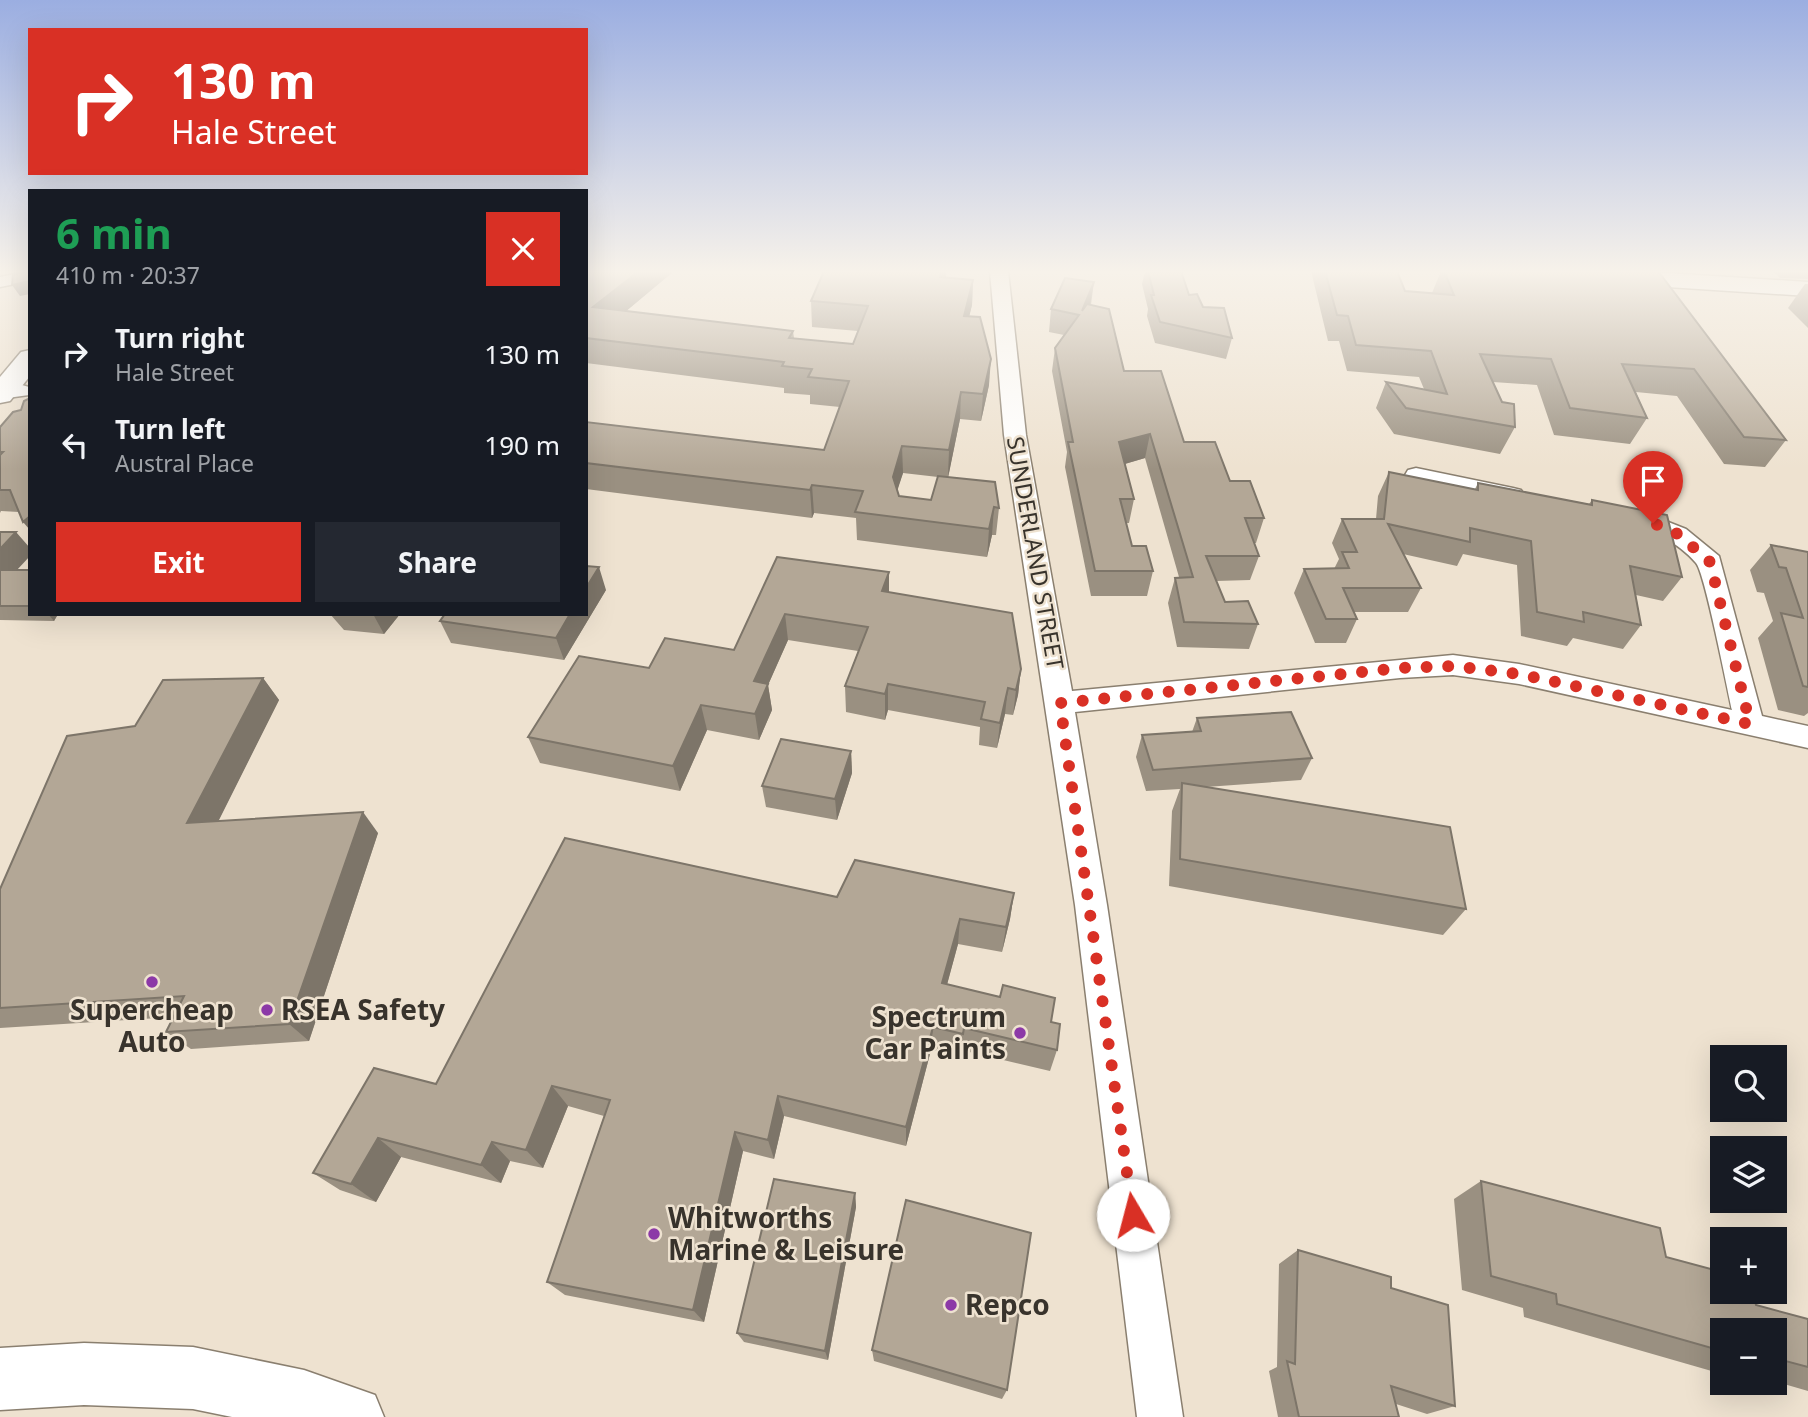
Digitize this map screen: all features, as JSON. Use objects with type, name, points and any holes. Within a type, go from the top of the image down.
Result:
[{"type":"street","name":"SUNDERLAND STREET","points":[[1005,337],[1015,435],[1060,703],[1160,1417]]},
{"type":"street","points":[[9,395],[28,362]]},
{"type":"street","points":[[1416,475],[1535,499]]},
{"type":"street","points":[[1614,515],[1653,523],[1678,534],[1710,562],[1750,724]]},
{"type":"street","points":[[1060,703],[1401,668],[1453,666],[1519,674],[1808,737]]},
{"type":"street","points":[[0,1379],[83,1374],[193,1378],[304,1401],[353,1417]]},
{"type":"building","points":[[588,337],[789,337],[853,344],[856,337],[985,337],[991,359],[983,394],[961,392],[949,450],[902,446],[893,477],[899,496],[931,500],[938,476],[995,482],[999,508],[994,507],[989,529],[855,512],[863,491],[812,485],[810,490],[588,463],[588,422],[824,450],[849,381],[808,377],[812,369],[782,366],[784,362]]},
{"type":"building","points":[[1063,337],[1116,337],[1124,371],[1161,371],[1184,442],[1215,442],[1230,481],[1250,481],[1264,518],[1245,518],[1259,556],[1206,556],[1225,602],[1248,601],[1258,624],[1184,622],[1175,578],[1193,577],[1150,434],[1119,442],[1134,499],[1120,499],[1132,546],[1146,546],[1153,571],[1095,571],[1068,442],[1073,442],[1055,348]]},
{"type":"building","points":[[1354,337],[1708,337],[1786,440],[1744,437],[1694,369],[1622,364],[1647,418],[1570,408],[1551,359],[1480,354],[1502,402],[1514,404],[1515,427],[1406,408],[1386,382],[1447,394],[1431,351],[1356,345]]},
{"type":"building","points":[[28,399],[28,518],[23,522],[10,490],[0,490],[0,455],[3,452],[0,452],[0,427],[13,412],[21,410],[24,401]]},
{"type":"building","points":[[1389,472],[1478,490],[1478,483],[1592,505],[1592,500],[1667,515],[1682,577],[1630,566],[1641,625],[1583,612],[1584,622],[1537,612],[1531,541],[1470,528],[1470,542],[1388,524],[1421,588],[1343,588],[1357,619],[1326,619],[1304,569],[1349,568],[1342,552],[1357,552],[1342,519],[1384,519]]},
{"type":"building","points":[[0,532],[16,532],[0,549]]},
{"type":"building","points":[[1771,545],[1808,552],[1808,687],[1803,686],[1781,613],[1803,618],[1786,568],[1779,567]]},
{"type":"building","points":[[777,557],[889,572],[882,591],[1012,613],[1021,669],[1016,690],[1008,688],[1000,723],[981,719],[985,702],[888,684],[885,694],[845,686],[868,627],[785,614],[754,681],[768,684],[755,714],[701,705],[673,766],[528,737],[579,656],[649,668],[665,638],[734,650]]},
{"type":"building","points":[[588,566],[599,567],[588,585]]},
{"type":"building","points":[[0,570],[28,570],[28,606],[0,606]]},
{"type":"building","points":[[444,616],[569,616],[556,638],[440,621]]},
{"type":"building","points":[[263,678],[187,823],[363,812],[289,1024],[166,1032],[184,996],[0,1008],[0,889],[67,736],[135,726],[163,680]]},
{"type":"building","points":[[1291,712],[1312,758],[1153,770],[1142,735],[1201,731],[1197,718]]},
{"type":"building","points":[[781,739],[851,751],[835,799],[762,786]]},
{"type":"building","points":[[1182,783],[1450,827],[1466,909],[1180,859]]},
{"type":"building","points":[[565,838],[837,897],[855,860],[1014,893],[1006,927],[960,919],[942,983],[1000,997],[1003,985],[1055,998],[1051,1022],[1060,1024],[1057,1050],[964,1028],[963,1034],[933,1027],[906,1127],[778,1096],[768,1140],[735,1132],[693,1310],[547,1282],[610,1100],[552,1086],[526,1150],[492,1142],[481,1165],[378,1138],[351,1184],[313,1173],[374,1068],[436,1084]]},
{"type":"building","points":[[774,1179],[855,1193],[825,1351],[737,1333]]},
{"type":"building","points":[[1481,1181],[1660,1228],[1666,1257],[1710,1269],[1710,1304],[1756,1304],[1808,1319],[1808,1367],[1787,1361],[1787,1318],[1710,1318],[1710,1348],[1557,1304],[1556,1294],[1491,1276]]},
{"type":"building","name":"Repco","points":[[906,1200],[1031,1233],[1007,1390],[872,1350]]},
{"type":"building","points":[[1298,1250],[1391,1277],[1391,1288],[1448,1305],[1455,1406],[1391,1386],[1399,1417],[1299,1417],[1287,1361],[1295,1364]]},
{"type":"place","name":"Supercheap Auto","points":[[152,982]]},
{"type":"place","name":"RSEA Safety","points":[[267,1010]]},
{"type":"place","name":"Spectrum Car Paints","points":[[1020,1033]]},
{"type":"place","name":"Whitworths Marine & Leisure","points":[[654,1234]]},
{"type":"place","name":"Repco","points":[[951,1305]]},
{"type":"route","points":[[1133,1215],[1091,905],[1060,703],[1401,668],[1453,666],[1519,674],[1750,724],[1710,562],[1694,545],[1678,534],[1653,523]]}]
